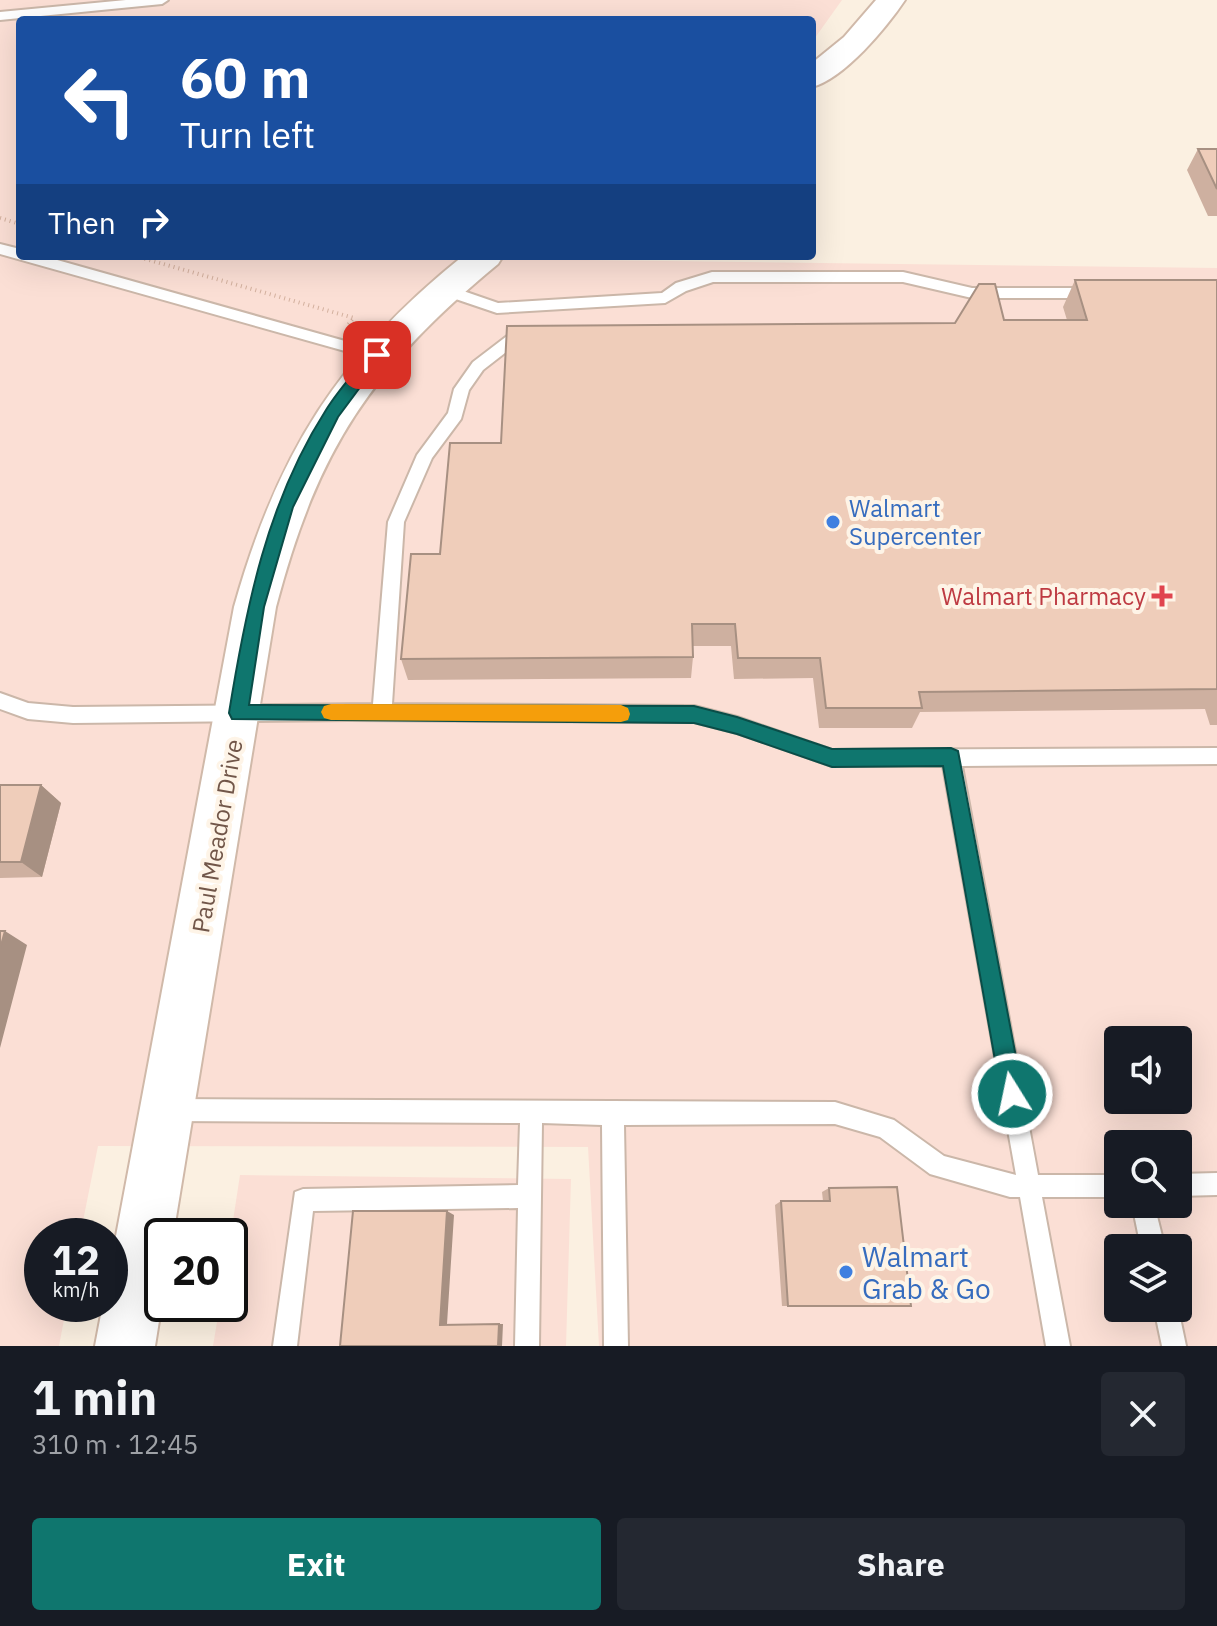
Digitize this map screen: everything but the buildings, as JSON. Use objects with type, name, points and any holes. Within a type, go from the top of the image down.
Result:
[{"type":"street","points":[[816,75],[854,43],[891,0]]},
{"type":"street","name":"Paul Meador Drive","points":[[125,1346],[239,713],[255,607],[285,507],[332,414],[377,355],[443,289],[481,260]]},
{"type":"lane","points":[[0,16],[162,0]]},
{"type":"lane","points":[[40,260],[377,355]]},
{"type":"lane","points":[[443,289],[497,308],[582,313],[665,298],[681,287],[712,277],[903,277],[972,293],[1110,293]]},
{"type":"lane","points":[[382,712],[396,522],[425,455],[455,415],[462,389],[478,366],[512,340],[541,339]]},
{"type":"lane","points":[[0,701],[28,711],[73,715],[382,712],[694,714],[737,725],[832,758],[1217,756]]},
{"type":"lane","points":[[951,757],[1058,1346]]},
{"type":"lane","points":[[168,1110],[835,1113],[886,1128],[938,1166],[1010,1186],[1104,1186]]},
{"type":"lane","points":[[527,1346],[531,1112]]},
{"type":"lane","points":[[613,1114],[616,1346]]},
{"type":"lane","points":[[1192,1185],[1217,1184]]},
{"type":"lane","points":[[285,1346],[303,1200],[529,1196]]},
{"type":"lane","points":[[1169,1322],[1174,1346]]},
{"type":"path","points":[[149,260],[354,318],[333,343]]},
{"type":"shaded area","points":[[0,0],[842,0],[816,36],[816,16],[16,16],[16,260],[586,260],[1217,268],[1217,1346],[599,1346],[588,1147],[98,1146],[84,1218],[24,1218],[24,1322],[64,1322],[59,1346],[0,1346]]},
{"type":"shaded area","points":[[240,1175],[571,1179],[566,1346],[213,1346],[217,1322],[248,1322],[248,1218],[233,1218]]},
{"type":"slow traffic","points":[[331,712],[621,714]]},
{"type":"place","name":"Walmart Supercenter","points":[[833,522]]},
{"type":"place","name":"Walmart Pharmacy","points":[[1162,596]]},
{"type":"place","name":"Walmart Grab & Go","points":[[846,1272]]},
{"type":"route","points":[[377,355],[332,414],[285,507],[255,607],[239,713],[694,714],[737,725],[832,758],[951,757],[1012,1094]]}]
